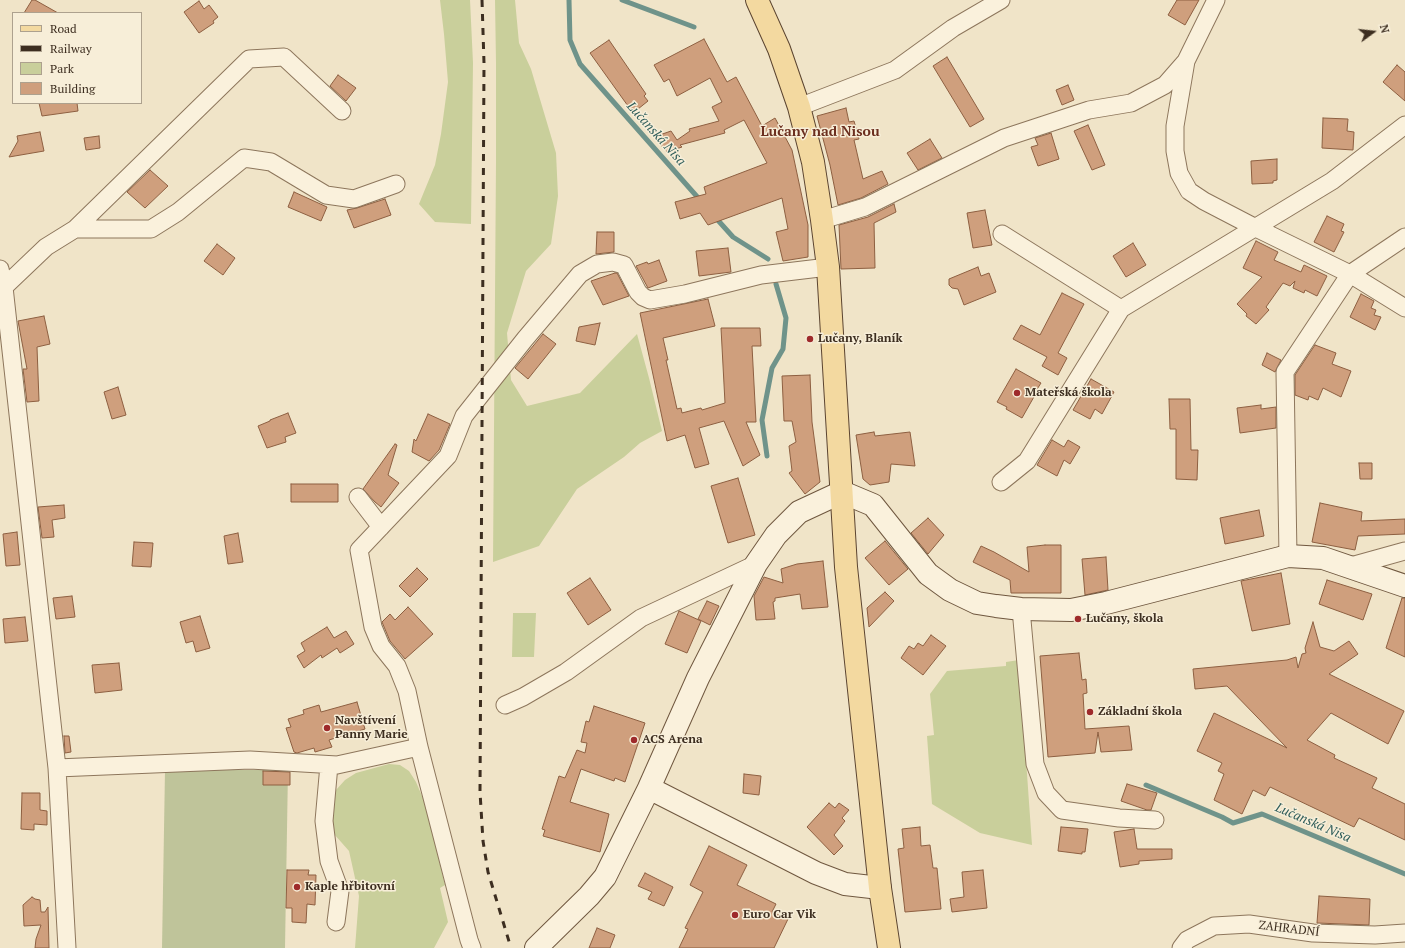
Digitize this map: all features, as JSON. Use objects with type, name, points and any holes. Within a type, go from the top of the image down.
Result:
[{"type":"main road","points":[[756,0],[779,49],[799,107],[813,162],[822,220],[828,267],[846,567],[880,888],[889,948]]},
{"type":"street","points":[[799,107],[895,70],[953,28],[1001,0]]},
{"type":"street","points":[[822,220],[865,207],[1004,138],[1088,110],[1131,103],[1165,85],[1186,61],[1216,0]]},
{"type":"street","points":[[4,287],[46,247],[75,229],[249,59],[284,57],[342,111]]},
{"type":"street","points":[[1186,61],[1175,126],[1175,151],[1179,173],[1189,191],[1204,201],[1254,227],[1350,274],[1405,308]]},
{"type":"street","points":[[1001,482],[1027,461],[1121,309],[1332,181],[1405,125]]},
{"type":"street","points":[[75,229],[152,229],[178,212],[244,158],[271,162],[326,195],[354,199],[396,184]]},
{"type":"street","points":[[1002,234],[1121,309]]},
{"type":"street","points":[[1288,556],[1285,372],[1350,274],[1405,237]]},
{"type":"street","points":[[472,948],[468,940],[406,691],[397,666],[381,646],[374,627],[359,550],[448,456],[464,416],[525,339],[580,274],[597,264],[613,262],[624,265],[632,277],[638,292],[643,297],[650,300],[685,294],[761,275],[828,267]]},
{"type":"street","points":[[0,269],[4,287],[57,768],[67,948]]},
{"type":"street","points":[[536,948],[589,896],[605,877],[649,788],[698,678],[756,564],[776,535],[799,512],[842,492],[872,505],[928,574],[950,590],[978,602],[1021,609],[1072,610],[1106,603],[1288,556],[1323,558],[1351,566],[1405,586]]},
{"type":"street","points":[[358,497],[381,526]]},
{"type":"street","points":[[1351,566],[1405,551]]},
{"type":"street","points":[[505,705],[523,697],[566,672],[641,618],[756,564]]},
{"type":"street","points":[[1021,609],[1035,764],[1046,793],[1062,810],[1119,818],[1155,820]]},
{"type":"street","points":[[57,768],[250,760],[338,765],[419,747]]},
{"type":"street","points":[[329,765],[324,821],[329,861],[340,892],[336,922]]},
{"type":"street","points":[[649,788],[816,873],[845,884],[880,888]]},
{"type":"street","name":"ZAHRADNÍ","points":[[1181,948],[1188,940],[1214,926],[1249,924],[1312,933],[1375,935],[1405,934]]},
{"type":"green space","points":[[440,0],[470,0],[473,63],[471,224],[435,222],[419,204],[435,165],[448,82]]},
{"type":"green space","points":[[495,0],[515,0],[519,43],[531,69],[556,153],[558,196],[551,244],[526,271],[507,333],[511,380],[527,406],[580,393],[637,334],[662,431],[640,443],[624,457],[577,489],[539,546],[493,562],[496,162]]},
{"type":"green space","points":[[513,613],[536,613],[534,657],[512,657]]},
{"type":"green space","points":[[1019,660],[1032,845],[980,833],[932,804],[927,736],[934,735],[930,694],[947,671],[1006,666],[1006,662]]},
{"type":"green space","points":[[389,764],[400,765],[409,771],[416,782],[425,803],[445,885],[440,888],[448,922],[434,948],[355,948],[359,896],[349,851],[334,834],[331,817],[334,796],[336,790],[345,780],[356,773]]},
{"type":"green space","points":[[165,770],[288,770],[285,948],[162,948]]},
{"type":"building","points":[[32,0],[35,0],[56,12],[25,12]]},
{"type":"building","points":[[1177,0],[1199,0],[1185,25],[1168,15]]},
{"type":"building","points":[[199,1],[204,9],[209,5],[218,17],[213,21],[214,23],[199,33],[184,12]]},
{"type":"building","points":[[704,39],[727,82],[736,77],[762,126],[775,118],[792,150],[808,225],[808,257],[783,261],[776,232],[788,229],[782,198],[708,225],[700,213],[680,219],[675,202],[706,194],[704,187],[767,163],[744,120],[724,130],[725,133],[680,145],[682,147],[667,152],[654,137],[671,131],[677,140],[690,131],[689,129],[719,121],[712,107],[722,102],[710,78],[677,96],[669,79],[664,82],[654,65]]},
{"type":"building","points":[[609,40],[646,94],[644,96],[648,101],[633,113],[590,53]]},
{"type":"building","points":[[947,57],[984,119],[970,127],[933,66]]},
{"type":"building","points":[[1397,65],[1405,72],[1405,101],[1383,82]]},
{"type":"building","points":[[338,75],[356,88],[346,101],[330,86]]},
{"type":"building","points":[[1068,85],[1074,100],[1062,105],[1056,90]]},
{"type":"building","points":[[39,104],[77,104],[78,111],[42,116]]},
{"type":"building","points":[[846,108],[849,122],[854,121],[859,139],[854,140],[863,179],[882,171],[888,184],[861,198],[838,205],[830,165],[817,116]]},
{"type":"building","points":[[1323,118],[1348,119],[1347,131],[1354,132],[1353,150],[1322,148]]},
{"type":"building","points":[[1088,125],[1105,165],[1092,170],[1074,131]]},
{"type":"building","points":[[40,132],[44,151],[9,157],[18,141],[17,136]]},
{"type":"building","points":[[1051,133],[1059,159],[1038,166],[1031,147],[1038,145],[1035,138]]},
{"type":"building","points":[[99,136],[100,148],[86,150],[84,138]]},
{"type":"building","points":[[930,139],[942,158],[918,170],[907,153]]},
{"type":"building","points":[[1277,159],[1277,180],[1273,181],[1273,183],[1252,184],[1251,161]]},
{"type":"building","points":[[150,170],[168,186],[145,208],[127,192]]},
{"type":"building","points":[[294,192],[327,207],[321,221],[288,207]]},
{"type":"building","points":[[385,199],[391,215],[354,228],[347,210]]},
{"type":"building","points":[[894,204],[896,212],[874,223],[875,268],[841,269],[839,225],[868,217]]},
{"type":"building","points":[[985,210],[992,245],[973,248],[967,213]]},
{"type":"building","points":[[1327,216],[1344,224],[1341,231],[1344,232],[1334,252],[1314,242]]},
{"type":"building","points":[[597,232],[614,232],[614,252],[596,254]]},
{"type":"building","points":[[1256,241],[1278,252],[1274,260],[1301,272],[1304,265],[1327,276],[1317,296],[1305,290],[1304,293],[1293,288],[1295,281],[1290,286],[1283,283],[1266,307],[1269,310],[1256,324],[1246,316],[1247,314],[1237,304],[1262,277],[1243,268]]},
{"type":"building","points":[[1133,243],[1146,265],[1126,277],[1113,256]]},
{"type":"building","points":[[217,244],[235,258],[223,275],[204,261]]},
{"type":"building","points":[[728,248],[731,272],[699,276],[696,251]]},
{"type":"building","points":[[659,260],[667,281],[648,288],[636,266]]},
{"type":"building","points":[[978,267],[981,276],[989,273],[996,292],[964,305],[958,289],[952,288],[949,285],[949,279]]},
{"type":"building","points":[[617,273],[629,296],[603,305],[591,281]]},
{"type":"building","points":[[1062,293],[1084,304],[1058,353],[1067,358],[1058,375],[1042,366],[1047,357],[1013,339],[1021,325],[1040,335]]},
{"type":"building","points":[[1361,294],[1374,301],[1371,308],[1376,310],[1374,315],[1381,317],[1375,330],[1350,317]]},
{"type":"building","points":[[708,299],[715,326],[663,338],[668,360],[666,360],[677,409],[681,408],[682,413],[701,408],[702,410],[725,403],[721,328],[760,328],[761,346],[752,346],[756,422],[746,422],[760,455],[743,466],[724,421],[699,428],[709,464],[695,468],[685,435],[667,441],[640,313]]},
{"type":"building","points":[[44,316],[50,344],[37,347],[39,401],[27,402],[23,369],[27,369],[18,321]]},
{"type":"building","points":[[600,323],[595,345],[576,341],[579,327]]},
{"type":"building","points":[[543,334],[556,344],[528,379],[515,368]]},
{"type":"building","points":[[1315,345],[1336,353],[1332,364],[1351,371],[1341,397],[1323,388],[1318,400],[1309,396],[1308,400],[1295,395],[1295,375]]},
{"type":"building","points":[[1267,353],[1281,360],[1275,372],[1262,365]]},
{"type":"building","name":"Mateřská škola","points":[[1016,369],[1041,383],[1022,418],[997,402]]},
{"type":"building","points":[[810,375],[812,422],[820,482],[805,494],[789,473],[792,471],[789,446],[796,442],[792,421],[784,421],[782,376]]},
{"type":"building","points":[[1091,379],[1114,392],[1102,414],[1095,409],[1090,419],[1073,410]]},
{"type":"building","points":[[118,387],[126,415],[112,419],[104,392]]},
{"type":"building","points":[[1169,399],[1190,399],[1191,450],[1198,450],[1197,480],[1176,479],[1176,429],[1170,429]]},
{"type":"building","points":[[1261,405],[1261,409],[1276,407],[1276,428],[1240,433],[1237,408]]},
{"type":"building","points":[[288,413],[296,433],[285,437],[286,442],[267,448],[258,426]]},
{"type":"building","points":[[428,414],[450,424],[439,450],[429,461],[412,452],[414,439],[416,441]]},
{"type":"building","points":[[874,432],[875,436],[910,432],[915,466],[891,464],[889,482],[870,485],[863,479],[856,435]]},
{"type":"building","points":[[1052,440],[1064,447],[1068,440],[1080,447],[1070,464],[1064,460],[1057,476],[1037,465]]},
{"type":"building","points":[[395,444],[397,445],[388,475],[399,483],[381,507],[363,489]]},
{"type":"building","points":[[1359,463],[1372,463],[1372,479],[1360,479]]},
{"type":"building","points":[[738,478],[755,535],[728,543],[711,486]]},
{"type":"building","points":[[291,484],[338,484],[338,502],[291,502]]},
{"type":"building","points":[[1320,503],[1362,512],[1361,521],[1405,519],[1405,534],[1358,536],[1355,550],[1312,542]]},
{"type":"building","points":[[64,505],[65,518],[52,520],[54,537],[42,538],[38,507]]},
{"type":"building","points":[[1259,510],[1264,536],[1225,544],[1220,518]]},
{"type":"building","points":[[928,518],[944,535],[928,554],[911,533]]},
{"type":"building","points":[[17,532],[20,565],[6,566],[3,534]]},
{"type":"building","points":[[238,533],[243,562],[228,564],[224,536]]},
{"type":"building","points":[[885,541],[908,569],[889,585],[865,558]]},
{"type":"building","points":[[134,542],[153,543],[151,567],[132,566]]},
{"type":"building","points":[[1061,545],[1061,593],[1011,593],[1010,580],[973,562],[981,546],[1029,572],[1027,547]]},
{"type":"building","points":[[1106,557],[1108,590],[1085,595],[1082,559]]},
{"type":"building","points":[[823,561],[828,607],[802,609],[800,594],[775,598],[775,601],[773,602],[775,619],[756,620],[754,596],[764,577],[783,583],[781,569],[797,564]]},
{"type":"building","points":[[417,568],[428,579],[410,597],[399,586]]},
{"type":"building","points":[[1281,573],[1290,624],[1252,631],[1241,581]]},
{"type":"building","points":[[590,578],[611,610],[588,625],[567,593]]},
{"type":"building","points":[[1327,580],[1372,594],[1363,620],[1319,604]]},
{"type":"building","points":[[885,592],[894,601],[869,627],[867,608]]},
{"type":"building","points":[[72,596],[75,617],[56,619],[53,598]]},
{"type":"building","points":[[1402,598],[1405,598],[1405,657],[1386,648]]},
{"type":"building","points":[[707,601],[719,606],[710,625],[698,619]]},
{"type":"building","points":[[408,607],[433,634],[405,659],[390,641],[382,622],[390,614],[395,620]]},
{"type":"building","points":[[679,611],[701,621],[687,653],[665,644]]},
{"type":"building","points":[[200,616],[210,648],[196,652],[193,641],[186,643],[180,622]]},
{"type":"building","points":[[25,617],[28,641],[5,643],[3,619]]},
{"type":"building","points":[[1313,622],[1320,647],[1334,651],[1349,641],[1358,654],[1329,674],[1404,711],[1388,744],[1331,713],[1307,740],[1335,755],[1334,758],[1377,778],[1372,788],[1405,804],[1405,840],[1359,818],[1354,827],[1270,787],[1265,796],[1253,790],[1242,814],[1214,800],[1224,774],[1218,771],[1222,763],[1197,751],[1214,713],[1287,748],[1227,686],[1195,689],[1193,669],[1287,660],[1296,657],[1298,668],[1302,654],[1306,653],[1305,648]]},
{"type":"building","points":[[327,627],[334,638],[346,631],[354,644],[340,653],[337,648],[322,658],[321,655],[304,668],[297,656],[305,651],[301,643]]},
{"type":"building","points":[[931,635],[946,646],[923,675],[901,658],[909,646],[914,649],[918,643],[923,646]]},
{"type":"building","points":[[1079,653],[1082,680],[1086,679],[1087,693],[1083,694],[1085,729],[1129,726],[1132,750],[1101,752],[1098,732],[1095,753],[1048,757],[1040,656]]},
{"type":"building","points":[[119,663],[122,690],[95,693],[92,665]]},
{"type":"building","name":"Navštívení Panny Marie","points":[[357,702],[365,729],[329,740],[332,747],[315,752],[314,748],[297,753],[294,752],[286,728],[291,727],[288,719],[304,714],[303,710],[319,705],[321,712]]},
{"type":"building","points":[[594,706],[645,723],[625,782],[615,778],[614,781],[581,769],[570,802],[609,814],[600,852],[543,836],[545,830],[542,829],[559,776],[565,778],[577,750],[585,753],[587,743],[581,742],[586,721],[589,722]]},
{"type":"building","points":[[64,736],[69,736],[71,752],[65,753]]},
{"type":"building","points":[[263,771],[290,772],[290,785],[263,785]]},
{"type":"building","points":[[744,774],[761,776],[759,795],[743,793]]},
{"type":"building","points":[[1127,784],[1157,793],[1151,810],[1121,801]]},
{"type":"building","points":[[22,793],[40,793],[40,810],[47,811],[47,825],[34,824],[34,830],[21,829]]},
{"type":"building","points":[[829,803],[835,808],[839,803],[849,810],[842,818],[845,821],[834,835],[843,846],[834,855],[807,827]]},
{"type":"building","points":[[920,827],[921,846],[930,845],[933,868],[937,868],[941,909],[905,912],[898,849],[904,848],[902,829]]},
{"type":"building","points":[[1061,827],[1088,829],[1085,852],[1082,852],[1082,854],[1058,851]]},
{"type":"building","points":[[1134,829],[1137,849],[1172,849],[1172,859],[1139,861],[1139,864],[1120,867],[1114,832]]},
{"type":"building","name":"Euro Car Vik","points":[[709,846],[747,865],[737,885],[776,904],[772,912],[788,919],[774,948],[679,948],[688,929],[685,928],[703,892],[690,885]]},
{"type":"building","name":"Kaple hřbitovní","points":[[287,870],[309,870],[308,875],[316,875],[315,905],[307,904],[306,923],[292,922],[292,908],[286,908]]},
{"type":"building","points":[[983,870],[987,908],[952,912],[950,899],[964,897],[962,872]]},
{"type":"building","points":[[645,873],[673,887],[664,906],[648,899],[652,892],[638,886]]},
{"type":"building","points":[[1319,896],[1370,899],[1369,925],[1317,923]]},
{"type":"building","points":[[32,897],[40,900],[41,912],[45,912],[48,907],[49,948],[35,948],[36,939],[41,925],[24,926],[23,905]]},
{"type":"building","points":[[597,928],[615,935],[610,948],[589,948]]},
{"type":"waterway","name":"Lučanská Nisa","points":[[569,0],[570,40],[580,64],[700,200]]},
{"type":"waterway","points":[[622,0],[694,27]]},
{"type":"waterway","name":"Lučanská Nisa","points":[[715,217],[733,237],[768,259]]},
{"type":"waterway","name":"Lučanská Nisa","points":[[767,456],[762,420],[772,368],[783,349],[786,318],[776,284]]},
{"type":"waterway","name":"Lučanská Nisa","points":[[1146,785],[1233,823],[1262,814],[1405,874]]},
{"type":"railway","points":[[482,0],[484,63],[480,792],[483,841],[488,872],[511,948]]},
{"type":"place","name":"Lučany, Blaník","points":[[810,339]]},
{"type":"place","name":"Mateřská škola","points":[[1017,393]]},
{"type":"place","name":"Lučany, škola","points":[[1078,619]]},
{"type":"place","name":"Základní škola","points":[[1090,712]]},
{"type":"place","name":"Navštívení Panny Marie","points":[[327,728]]},
{"type":"place","name":"ACS Arena","points":[[634,740]]},
{"type":"place","name":"Kaple hřbitovní","points":[[297,887]]},
{"type":"place","name":"Euro Car Vik","points":[[735,915]]},
{"type":"district","name":"Lučany nad Nisou","points":[[820,132]]}]
